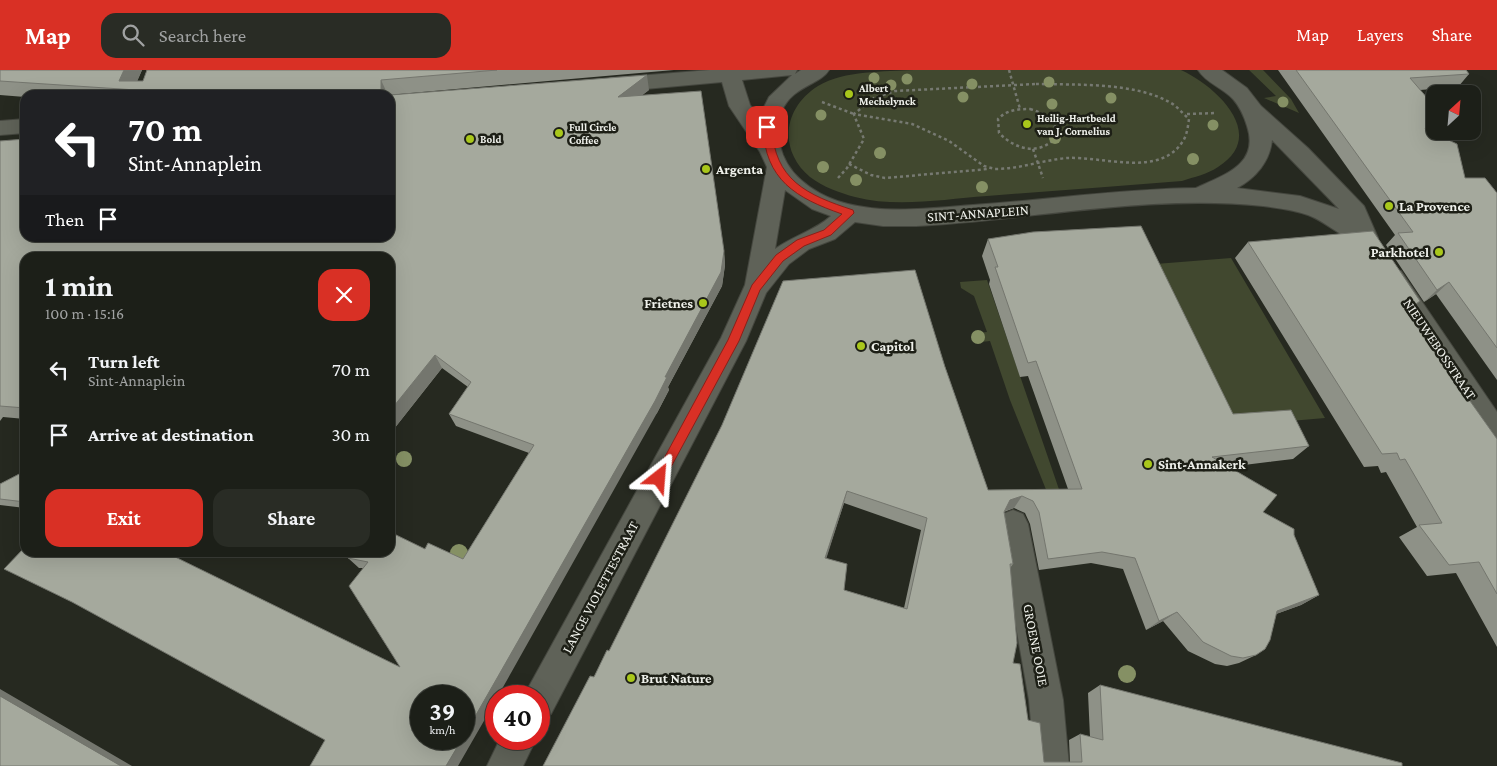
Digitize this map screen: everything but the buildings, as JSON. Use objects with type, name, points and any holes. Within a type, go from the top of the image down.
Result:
[{"type":"street","points":[[592,86],[729,73],[787,70]]},
{"type":"street","points":[[756,288],[773,158],[767,127],[773,105],[793,84],[806,75],[819,70]]},
{"type":"street","name":"SINT-ANNAPLEIN","points":[[1208,70],[1240,93],[1253,111],[1300,153],[1356,212],[1366,238]]},
{"type":"street","name":"SINT-ANNAPLEIN","points":[[729,73],[740,106],[773,158],[794,186],[817,202],[850,213],[888,217],[937,216],[1194,196],[1259,199],[1300,204],[1330,215],[1366,238]]},
{"type":"street","name":"SINT-ANNAPLEIN","points":[[1194,196],[1222,187],[1238,179],[1250,166],[1258,152],[1261,138],[1253,111]]},
{"type":"street","points":[[0,128],[20,126]]},
{"type":"street","name":"LANGE VIOLETTESTRAAT","points":[[548,685],[733,341],[756,288],[780,258],[801,243],[827,232],[850,213]]},
{"type":"street","name":"NIEUWEBOSSTRAAT","points":[[1366,238],[1497,435]]},
{"type":"street","name":"GROENE OOIE","points":[[1013,524],[1046,700],[1052,766]]},
{"type":"street","points":[[504,766],[513,750]]},
{"type":"path","points":[[1010,70],[1020,109]]},
{"type":"path","points":[[849,164],[871,175],[885,178],[1006,169],[1068,158],[1120,163],[1160,160],[1174,153],[1186,140],[1189,130],[1189,119],[1182,108],[1142,92],[1099,86],[1014,86],[890,92],[869,100],[854,114]]},
{"type":"path","points":[[1020,109],[1039,112],[1048,116],[1058,128],[1056,140],[1050,145],[1033,150],[1012,145],[1004,139],[999,133],[998,120],[1011,110],[1020,109]]},
{"type":"path","points":[[817,202],[849,164],[864,139],[854,114]]},
{"type":"path","points":[[854,114],[892,119],[919,126],[957,146],[989,169]]},
{"type":"green space","points":[[914,70],[1181,70],[1195,77],[1222,99],[1232,112],[1238,126],[1239,141],[1232,154],[1218,167],[1182,181],[921,202],[887,202],[849,195],[820,184],[810,177],[800,166],[789,142],[792,117],[797,106],[806,95],[818,86],[852,74]]},
{"type":"green space","points":[[1249,70],[1263,70],[1291,99],[1299,113],[1264,98],[1276,96]]},
{"type":"green space","points":[[1231,258],[1325,418],[1219,427],[1143,265]]},
{"type":"green space","points":[[987,280],[1063,501],[1051,502],[1010,400],[990,341],[981,342],[978,333],[987,332],[974,296],[961,288],[960,282]]},
{"type":"place","name":"Albert Mechelynck","points":[[849,94]]},
{"type":"place","name":"Heilig-Hartbeeld van J. Cornelius","points":[[1027,124]]},
{"type":"place","name":"Full Circle Coffee","points":[[559,133]]},
{"type":"place","name":"Bold","points":[[470,139]]},
{"type":"place","name":"Argenta","points":[[706,169]]},
{"type":"place","name":"La Provence","points":[[1389,206]]},
{"type":"place","name":"Parkhotel","points":[[1439,252]]},
{"type":"place","name":"Frietnes","points":[[703,303]]},
{"type":"place","name":"Capitol","points":[[861,346]]},
{"type":"place","name":"Sint-Annakerk","points":[[1148,464]]},
{"type":"place","name":"Brut Nature","points":[[631,678]]},
{"type":"route","points":[[659,478],[733,341],[756,288],[780,258],[801,243],[827,232],[850,213],[817,202],[794,186],[777,168],[772,158],[768,147],[767,127]]}]
